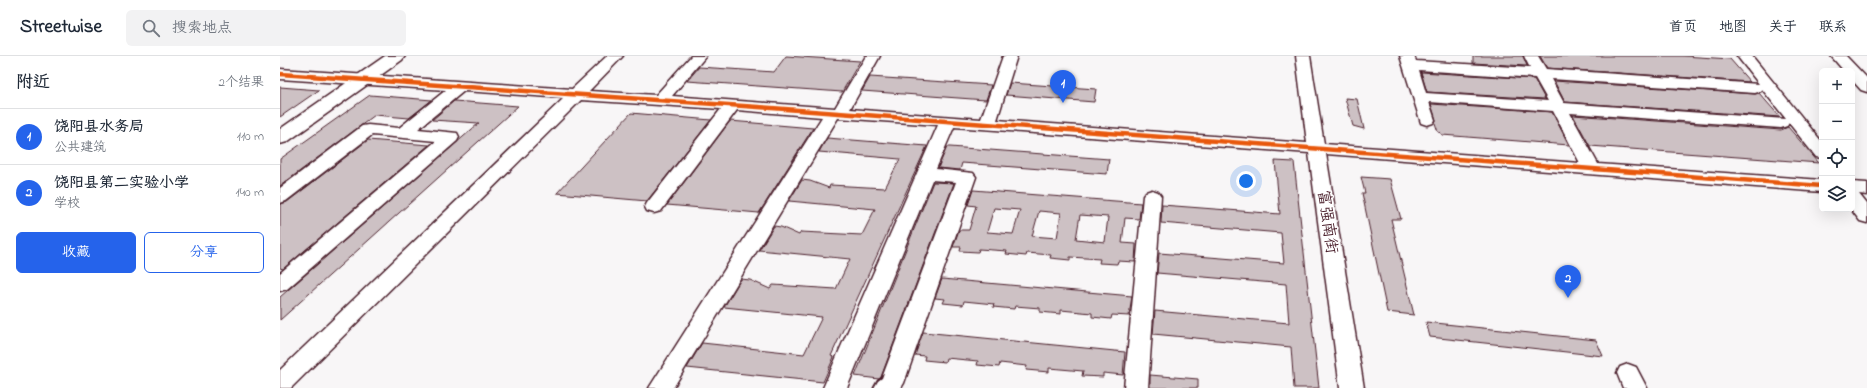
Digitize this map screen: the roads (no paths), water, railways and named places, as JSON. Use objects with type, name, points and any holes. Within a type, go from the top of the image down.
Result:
[{"type":"main road","points":[[280,138],[396,56]]},
{"type":"street","points":[[280,384],[616,56]]},
{"type":"street","points":[[660,100],[699,56]]},
{"type":"street","points":[[660,388],[873,56]]},
{"type":"street","points":[[987,124],[1010,56]]},
{"type":"street","name":"富强南街","points":[[1303,56],[1352,388]]},
{"type":"street","points":[[1531,56],[1592,170]]},
{"type":"street","points":[[1744,56],[1819,149]]},
{"type":"street","points":[[1838,56],[1867,87]]},
{"type":"street","points":[[1427,120],[1408,60],[1540,74],[1755,88]]},
{"type":"street","points":[[280,85],[288,74],[836,112],[1592,170],[1819,186]]},
{"type":"street","points":[[403,133],[461,86]]},
{"type":"street","points":[[1420,97],[1781,123]]},
{"type":"street","points":[[654,207],[733,105]]},
{"type":"street","points":[[835,388],[948,121]]},
{"type":"street","points":[[280,197],[368,130],[451,137],[280,284]]},
{"type":"street","points":[[886,388],[892,383],[967,177],[926,174]]},
{"type":"street","points":[[1855,188],[1867,189]]},
{"type":"street","points":[[1136,388],[1152,196]]},
{"type":"street","points":[[1855,202],[1867,217]]},
{"type":"place","name":"饶阳县水务局","points":[[1063,103]]},
{"type":"place","name":"饶阳县第二实验小学","points":[[1568,298]]}]
